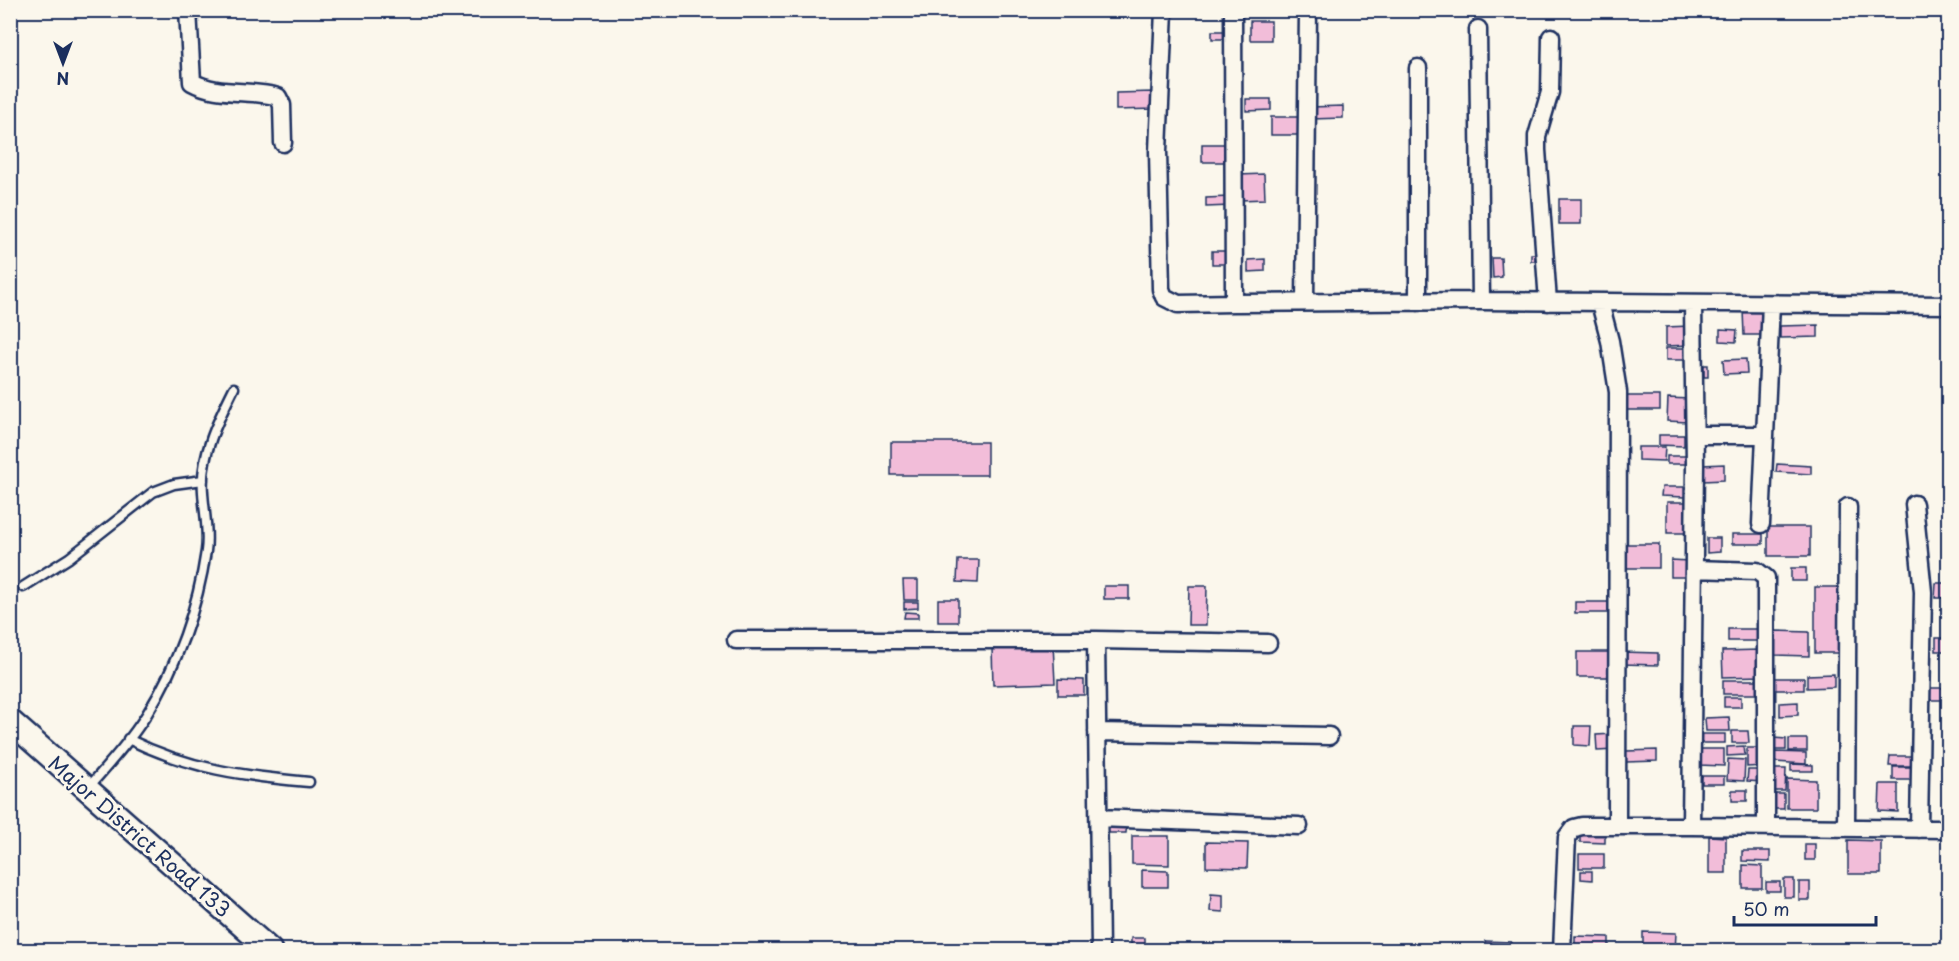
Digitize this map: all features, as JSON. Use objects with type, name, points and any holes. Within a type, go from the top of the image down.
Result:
[{"type":"main road","name":"Major District Road 133","points":[[10,721],[270,951]]},
{"type":"street","points":[[188,10],[192,82],[202,87],[264,93],[278,98],[282,105],[283,143]]},
{"type":"street","points":[[1164,10],[1158,152],[1161,289],[1164,297],[1178,304],[1481,301],[1948,305]]},
{"type":"street","points":[[1233,10],[1234,303]]},
{"type":"street","points":[[1305,302],[1308,10]]},
{"type":"street","points":[[1478,29],[1481,301]]},
{"type":"street","points":[[1548,302],[1537,136],[1551,92],[1551,37]]},
{"type":"street","points":[[1418,68],[1418,302]]},
{"type":"street","points":[[1600,303],[1610,341],[1618,392],[1617,826]]},
{"type":"street","points":[[1691,826],[1695,435],[1693,304]]},
{"type":"street","points":[[1761,524],[1763,435],[1771,304]]},
{"type":"street","points":[[1695,435],[1763,435]]},
{"type":"street","points":[[1914,504],[1923,592],[1919,829]]},
{"type":"street","points":[[1846,828],[1848,507]]},
{"type":"street","points":[[1694,569],[1757,572],[1766,578],[1766,827]]},
{"type":"street","points":[[736,640],[1096,640],[1268,644]]},
{"type":"street","points":[[1096,640],[1100,951]]},
{"type":"street","points":[[1097,732],[1329,736]]},
{"type":"street","points":[[1099,818],[1299,826]]},
{"type":"street","points":[[1562,951],[1567,837],[1575,828],[1691,826],[1948,829]]},
{"type":"lane","points":[[87,790],[128,739],[162,687],[190,619],[206,551],[207,520],[203,480],[214,428],[234,388]]},
{"type":"lane","points":[[23,587],[69,558],[153,492],[174,484],[203,480]]},
{"type":"lane","points":[[128,739],[159,754],[205,769],[309,782]]},
{"type":"building","points":[[1250,21],[1271,21],[1271,40],[1250,40]]},
{"type":"building","points":[[1212,31],[1224,31],[1224,39],[1212,39]]},
{"type":"building","points":[[1154,92],[1155,109],[1116,110],[1116,93]]},
{"type":"building","points":[[1246,99],[1271,99],[1271,110],[1246,111]]},
{"type":"building","points":[[1343,106],[1343,118],[1311,119],[1310,107]]},
{"type":"building","points":[[1271,117],[1304,117],[1304,135],[1271,135]]},
{"type":"building","points":[[1202,144],[1224,144],[1224,162],[1202,162]]},
{"type":"building","points":[[1264,174],[1265,199],[1240,200],[1239,175]]},
{"type":"building","points":[[1229,197],[1230,206],[1206,207],[1206,198]]},
{"type":"building","points":[[1559,199],[1581,199],[1581,224],[1559,224]]},
{"type":"building","points":[[1212,251],[1231,251],[1232,264],[1212,264]]},
{"type":"building","points":[[1531,254],[1535,254],[1535,261],[1531,261]]},
{"type":"building","points":[[1492,258],[1501,258],[1502,277],[1493,278]]},
{"type":"building","points":[[1265,259],[1265,271],[1248,272],[1248,260]]},
{"type":"building","points":[[1743,310],[1761,310],[1761,335],[1744,335]]},
{"type":"building","points":[[1818,325],[1818,337],[1780,338],[1780,326]]},
{"type":"building","points":[[1690,326],[1691,345],[1666,346],[1666,327]]},
{"type":"building","points":[[1720,329],[1737,330],[1736,342],[1720,341]]},
{"type":"building","points":[[1666,348],[1690,348],[1690,360],[1666,360]]},
{"type":"building","points":[[1746,359],[1747,373],[1724,374],[1723,360]]},
{"type":"building","points":[[1704,365],[1708,365],[1708,377],[1704,377]]},
{"type":"building","points":[[1626,396],[1660,396],[1660,410],[1626,410]]},
{"type":"building","points":[[1668,398],[1689,399],[1688,422],[1667,421]]},
{"type":"building","points":[[1659,435],[1684,435],[1684,446],[1659,445]]},
{"type":"building","points":[[891,442],[987,442],[987,475],[891,475]]},
{"type":"building","points":[[1638,447],[1665,447],[1664,461],[1638,460]]},
{"type":"building","points":[[1667,456],[1690,456],[1690,464],[1667,464]]},
{"type":"building","points":[[1724,464],[1724,480],[1703,481],[1703,465]]},
{"type":"building","points":[[1777,464],[1811,466],[1811,474],[1776,472]]},
{"type":"building","points":[[1662,487],[1684,487],[1684,497],[1661,496]]},
{"type":"building","points":[[1667,502],[1687,502],[1688,533],[1667,533]]},
{"type":"building","points":[[1768,527],[1810,527],[1810,556],[1768,556]]},
{"type":"building","points":[[1732,534],[1763,534],[1763,544],[1732,544]]},
{"type":"building","points":[[1707,538],[1720,538],[1720,552],[1707,553]]},
{"type":"building","points":[[1625,544],[1659,544],[1659,568],[1625,568]]},
{"type":"building","points":[[958,560],[979,560],[978,583],[957,582]]},
{"type":"building","points":[[1671,560],[1689,561],[1688,577],[1671,577]]},
{"type":"building","points":[[1791,568],[1806,568],[1806,581],[1791,581]]},
{"type":"building","points":[[903,580],[918,580],[918,600],[904,600]]},
{"type":"building","points":[[1936,583],[1948,583],[1948,598],[1935,598]]},
{"type":"building","points":[[1104,586],[1129,586],[1129,599],[1104,599]]},
{"type":"building","points":[[1189,586],[1207,586],[1206,625],[1188,625]]},
{"type":"building","points":[[1815,587],[1841,587],[1841,653],[1815,653]]},
{"type":"building","points":[[938,599],[958,599],[958,622],[938,622]]},
{"type":"building","points":[[904,602],[918,602],[918,608],[904,609]]},
{"type":"building","points":[[1575,602],[1610,602],[1611,613],[1575,613]]},
{"type":"building","points":[[905,612],[918,613],[918,618],[904,618]]},
{"type":"building","points":[[1728,629],[1762,629],[1762,641],[1728,641]]},
{"type":"building","points":[[1775,631],[1809,632],[1809,656],[1775,655]]},
{"type":"building","points":[[1936,638],[1948,638],[1948,651],[1936,651]]},
{"type":"building","points":[[1053,644],[1055,683],[993,685],[992,647]]},
{"type":"building","points":[[1760,650],[1761,676],[1723,677],[1722,651]]},
{"type":"building","points":[[1577,652],[1611,652],[1611,677],[1577,677]]},
{"type":"building","points":[[1622,652],[1658,653],[1658,665],[1622,664]]},
{"type":"building","points":[[1834,674],[1834,687],[1807,688],[1807,675]]},
{"type":"building","points":[[1768,678],[1804,678],[1804,690],[1768,690]]},
{"type":"building","points":[[1058,679],[1084,680],[1084,695],[1058,695]]},
{"type":"building","points":[[1723,680],[1758,680],[1758,694],[1723,694]]},
{"type":"building","points":[[1926,688],[1948,688],[1948,700],[1926,700]]},
{"type":"building","points":[[1724,697],[1741,697],[1741,707],[1724,707]]},
{"type":"building","points":[[1798,702],[1798,715],[1780,716],[1780,703]]},
{"type":"building","points":[[1729,717],[1730,731],[1706,731],[1705,718]]},
{"type":"building","points":[[1574,726],[1591,726],[1590,746],[1574,745]]},
{"type":"building","points":[[1732,731],[1748,731],[1749,743],[1732,743]]},
{"type":"building","points":[[1614,734],[1615,750],[1597,751],[1596,735]]},
{"type":"building","points":[[1701,734],[1725,734],[1725,743],[1701,743]]},
{"type":"building","points":[[1773,738],[1786,739],[1786,750],[1773,750]]},
{"type":"building","points":[[1789,739],[1807,739],[1807,751],[1789,751]]},
{"type":"building","points":[[1744,746],[1745,755],[1727,756],[1727,747]]},
{"type":"building","points":[[1747,748],[1764,748],[1764,766],[1747,767]]},
{"type":"building","points":[[1699,749],[1724,749],[1724,766],[1699,765]]},
{"type":"building","points":[[1657,750],[1657,761],[1626,762],[1626,751]]},
{"type":"building","points":[[1775,752],[1806,753],[1806,764],[1775,762]]},
{"type":"building","points":[[1890,756],[1918,756],[1918,766],[1889,766]]},
{"type":"building","points":[[1728,759],[1745,760],[1744,781],[1727,780]]},
{"type":"building","points":[[1791,764],[1813,765],[1813,771],[1791,771]]},
{"type":"building","points":[[1893,767],[1915,767],[1914,780],[1893,780]]},
{"type":"building","points":[[1774,769],[1786,769],[1785,791],[1773,791]]},
{"type":"building","points":[[1748,770],[1765,770],[1764,782],[1747,781]]},
{"type":"building","points":[[1702,776],[1724,776],[1724,784],[1702,784]]},
{"type":"building","points":[[1787,779],[1816,780],[1816,808],[1787,808]]},
{"type":"building","points":[[1880,784],[1898,784],[1898,812],[1879,811]]},
{"type":"building","points":[[1732,790],[1747,790],[1747,801],[1732,801]]},
{"type":"building","points":[[1773,794],[1784,794],[1784,809],[1773,809]]},
{"type":"building","points":[[1109,820],[1127,820],[1126,833],[1109,833]]},
{"type":"building","points":[[1580,830],[1605,830],[1605,843],[1580,842]]},
{"type":"building","points":[[1132,836],[1169,836],[1169,865],[1132,864]]},
{"type":"building","points":[[1709,836],[1726,837],[1726,873],[1709,873]]},
{"type":"building","points":[[1848,840],[1881,841],[1881,874],[1848,874]]},
{"type":"building","points":[[1206,842],[1248,843],[1247,868],[1206,867]]},
{"type":"building","points":[[1805,844],[1815,844],[1815,860],[1805,860]]},
{"type":"building","points":[[1742,851],[1770,851],[1770,862],[1742,861]]},
{"type":"building","points":[[1579,854],[1604,854],[1604,868],[1579,868]]},
{"type":"building","points":[[1743,865],[1762,866],[1762,888],[1743,888]]},
{"type":"building","points":[[1142,870],[1168,871],[1168,887],[1142,887]]},
{"type":"building","points":[[1581,871],[1592,871],[1592,880],[1581,879]]},
{"type":"building","points":[[1784,879],[1794,879],[1794,897],[1784,897]]},
{"type":"building","points":[[1766,882],[1780,882],[1780,891],[1766,891]]},
{"type":"building","points":[[1799,882],[1810,882],[1810,900],[1799,900]]},
{"type":"building","points":[[1211,894],[1223,895],[1223,912],[1210,911]]},
{"type":"building","points":[[1643,932],[1676,933],[1675,950],[1643,950]]},
{"type":"building","points":[[1575,936],[1609,937],[1609,950],[1575,950]]},
{"type":"building","points":[[1131,938],[1145,938],[1145,947],[1131,947]]},
{"type":"building","points":[[1485,941],[1511,942],[1511,950],[1485,950]]}]
